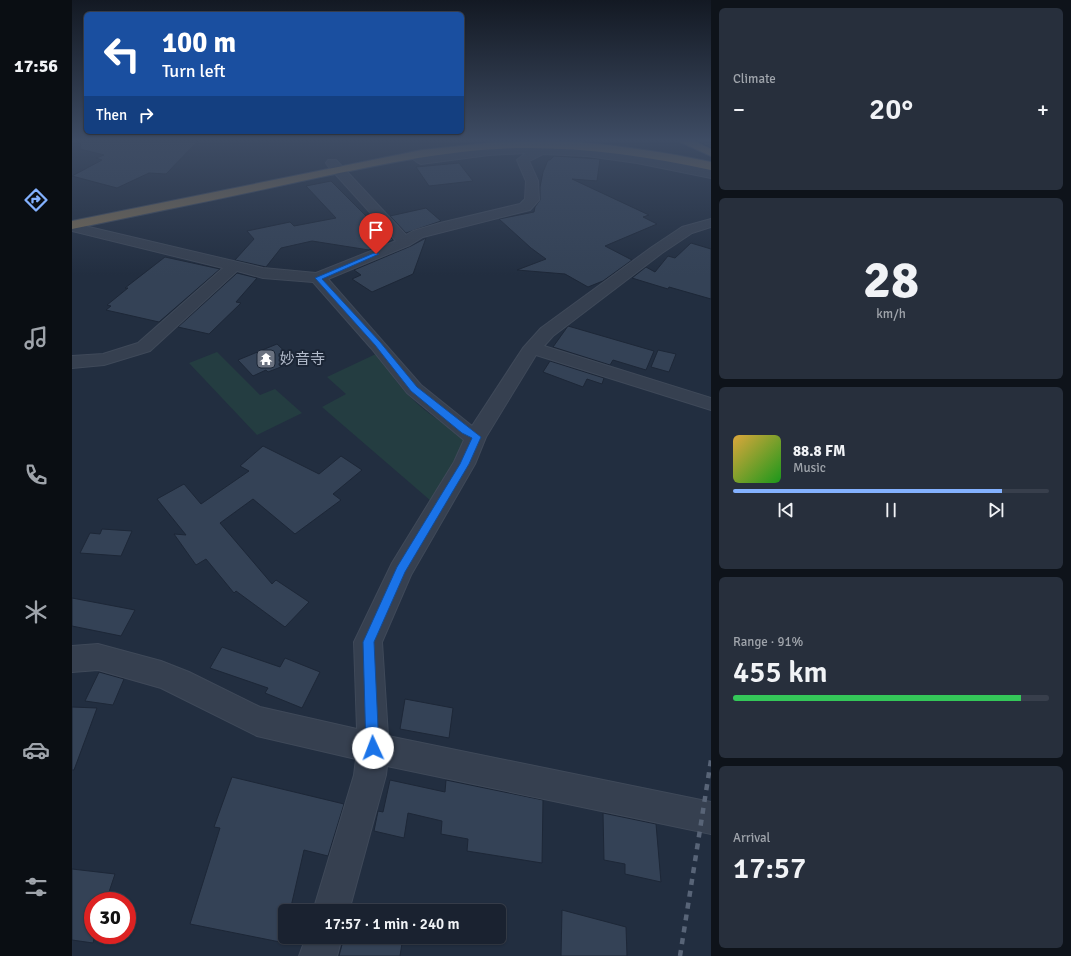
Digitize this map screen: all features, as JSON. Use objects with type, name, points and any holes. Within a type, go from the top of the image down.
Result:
[{"type":"highway","points":[[72,215],[234,186]]},
{"type":"highway","points":[[72,226],[253,186]]},
{"type":"street","points":[[353,186],[405,242]]},
{"type":"street","points":[[72,226],[234,266],[287,276],[318,278],[405,242],[418,234],[525,207],[532,200],[532,186]]},
{"type":"street","points":[[333,904],[370,775],[373,748],[368,642],[401,570],[464,464],[476,437],[532,348],[547,332],[657,250],[687,230],[711,223]]},
{"type":"street","points":[[72,362],[104,359],[144,347],[234,266]]},
{"type":"street","points":[[318,278],[377,344],[414,389],[476,437]]},
{"type":"street","points":[[532,348],[709,404]]},
{"type":"street","points":[[72,659],[98,658],[161,675],[179,682],[257,721],[373,748],[711,818]]},
{"type":"street","points":[[318,956],[322,944]]},
{"type":"green space","points":[[217,352],[260,395],[275,389],[302,413],[257,435],[189,363]]},
{"type":"green space","points":[[378,353],[408,395],[432,416],[468,439],[431,501],[322,407],[346,394],[327,377]]},
{"type":"building","points":[[108,186],[122,186],[117,188]]},
{"type":"building","points":[[306,186],[336,186],[370,220],[374,219],[393,240],[369,250],[312,241],[281,248],[266,267],[235,260],[254,239],[247,231],[290,222],[294,226],[336,218]]},
{"type":"building","points":[[540,186],[586,186],[649,215],[643,217],[657,224],[605,246],[632,260],[603,281],[588,287],[565,274],[517,270],[546,259],[531,248],[499,219],[534,212],[535,207],[540,200]]},
{"type":"building","points":[[426,208],[441,221],[406,233],[390,216]]},
{"type":"building","points":[[426,238],[413,274],[372,292],[352,279],[361,275],[354,270],[411,246]]},
{"type":"building","points":[[691,243],[711,249],[711,299],[669,287],[668,289],[632,278],[646,267],[655,272],[668,256],[675,258]]},
{"type":"building","points":[[165,257],[220,269],[159,322],[106,310],[111,306],[107,305],[128,288],[125,288]]},
{"type":"building","points":[[237,273],[257,278],[236,302],[241,303],[209,334],[178,327]]},
{"type":"building","points":[[568,326],[654,351],[646,370],[613,360],[610,365],[553,347]]},
{"type":"building","name":"妙音寺","points":[[277,344],[293,359],[284,363],[286,365],[268,372],[266,370],[253,376],[238,360]]},
{"type":"building","points":[[658,350],[676,354],[669,372],[651,367]]},
{"type":"building","points":[[550,361],[604,378],[602,384],[587,379],[583,387],[543,372]]},
{"type":"building","points":[[263,446],[319,474],[341,456],[362,470],[333,494],[341,500],[295,534],[253,499],[220,523],[272,584],[276,580],[309,602],[285,627],[236,591],[234,593],[206,559],[196,565],[174,534],[186,535],[157,499],[184,484],[201,504],[249,471],[240,466]]},
{"type":"building","points":[[102,529],[132,531],[121,556],[80,553],[90,533],[100,534]]},
{"type":"building","points":[[72,598],[135,610],[121,636],[72,626]]},
{"type":"building","points":[[222,647],[280,667],[285,658],[320,672],[302,708],[265,693],[268,688],[210,668]]},
{"type":"building","points":[[99,672],[124,679],[113,705],[85,701]]},
{"type":"building","points":[[405,699],[453,708],[449,738],[400,729]]},
{"type":"building","points":[[72,707],[97,708],[74,770],[72,770]]},
{"type":"building","points":[[232,777],[344,804],[328,856],[304,850],[292,904],[278,904],[278,942],[190,924],[220,828],[214,827]]},
{"type":"building","points":[[390,780],[445,792],[446,780],[543,800],[542,863],[467,851],[468,839],[441,834],[442,821],[408,813],[404,838],[374,831],[378,811],[383,812]]},
{"type":"building","points":[[603,813],[656,824],[661,882],[625,874],[625,864],[604,860]]},
{"type":"building","points":[[72,869],[115,874],[109,892],[84,892],[84,942],[72,940]]},
{"type":"building","points":[[562,910],[626,927],[627,956],[561,956]]},
{"type":"building","points":[[342,944],[402,944],[400,956],[339,956]]},
{"type":"railway","points":[[680,956],[711,760]]},
{"type":"place","name":"妙音寺","points":[[266,359]]},
{"type":"route","points":[[373,748],[368,642],[401,570],[464,464],[476,437],[414,389],[377,344],[318,278],[376,254]]}]
